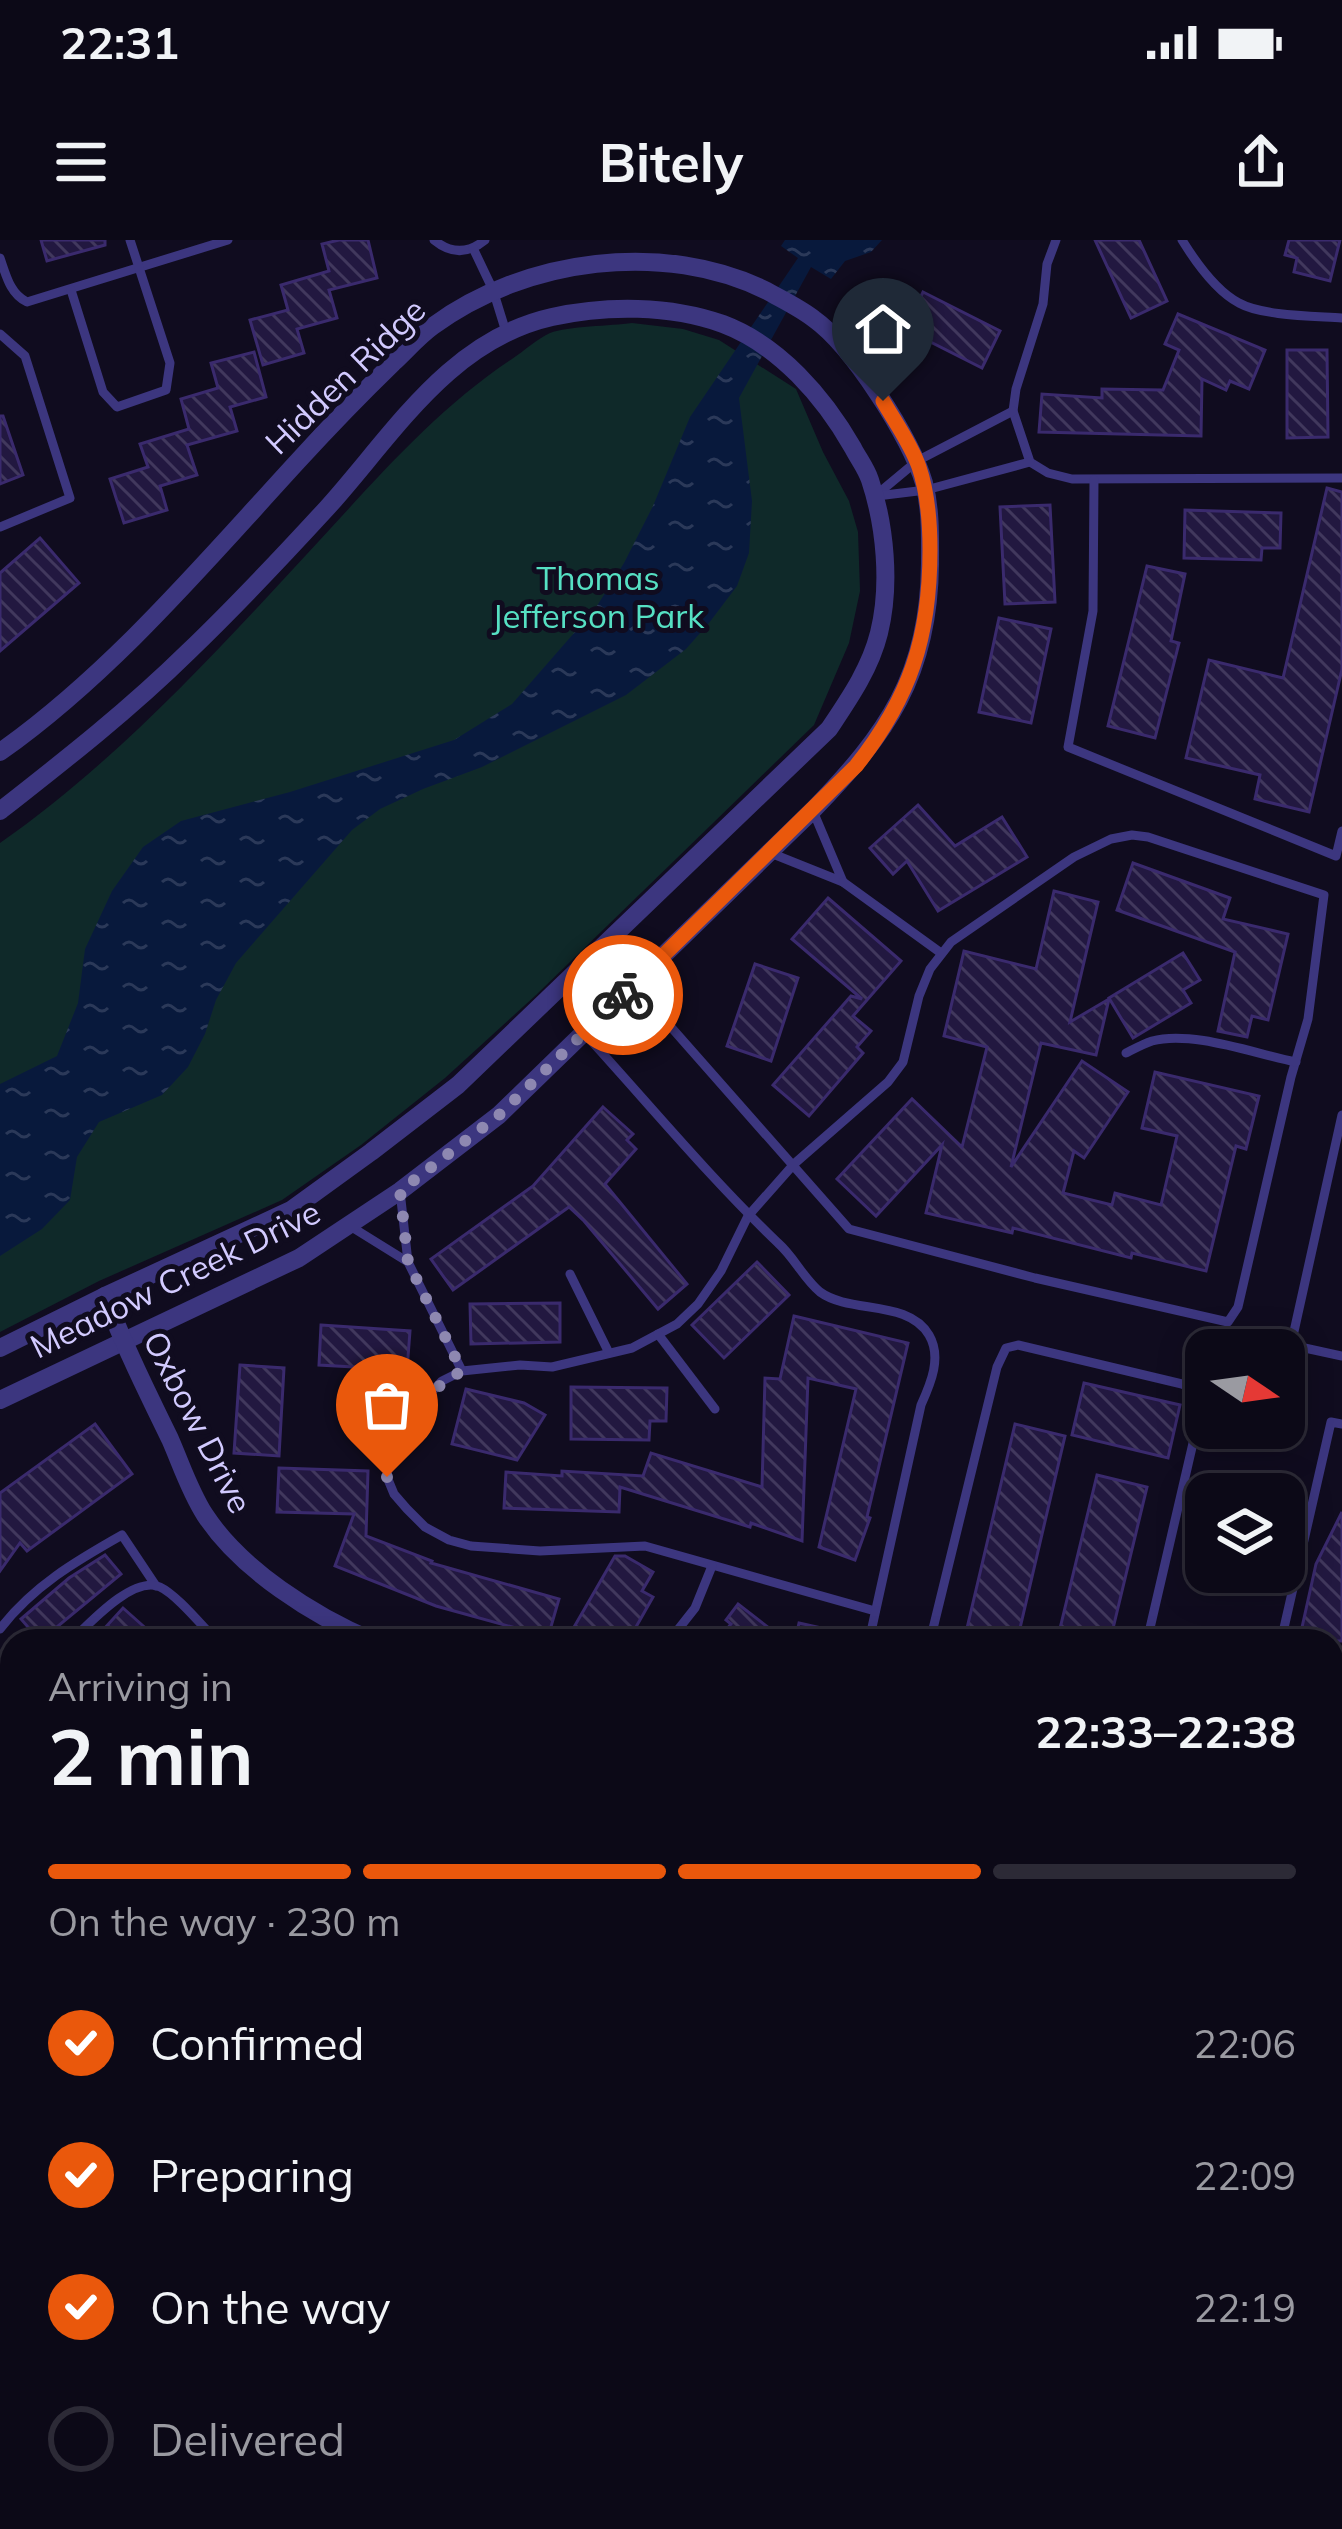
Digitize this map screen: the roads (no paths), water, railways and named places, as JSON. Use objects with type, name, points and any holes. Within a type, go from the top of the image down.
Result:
[{"type":"street","name":"Hidden Ridge","points":[[0,752],[130,641],[344,410],[432,326],[493,290],[568,264],[606,260],[700,265],[744,278],[818,321]]},
{"type":"street","name":"Hidden Ridge","points":[[0,811],[98,735],[188,653],[327,508],[437,380],[506,332],[547,318],[614,308],[675,313],[723,324],[788,366]]},
{"type":"street","name":"Meadow Creek Drive","points":[[0,1400],[299,1258],[400,1191],[499,1115],[585,1034],[813,810],[875,742],[910,678],[926,620],[930,521],[926,490],[917,461],[883,401],[818,321]]},
{"type":"street","name":"Meadow Creek Drive","points":[[0,1348],[291,1210],[458,1085],[830,730],[859,685],[879,633],[885,582],[880,524],[869,476],[839,424],[788,366]]},
{"type":"street","name":"Oxbow Drive","points":[[105,1296],[204,1514],[232,1549],[262,1575],[347,1629]]},
{"type":"lane","points":[[70,290],[103,392],[117,407],[166,390],[170,364],[130,240]]},
{"type":"lane","points":[[0,258],[12,290],[26,302],[201,244],[228,240]]},
{"type":"lane","points":[[434,240],[456,251],[485,240]]},
{"type":"lane","points":[[1030,462],[1013,411],[1056,240]]},
{"type":"lane","points":[[1182,240],[1240,304],[1342,317]]},
{"type":"lane","points":[[473,248],[506,332]]},
{"type":"lane","points":[[0,334],[25,356],[70,498],[0,527]]},
{"type":"lane","points":[[874,496],[917,461],[1013,411]]},
{"type":"lane","points":[[874,496],[926,490],[1030,462],[1060,476],[1094,480],[1342,478]]},
{"type":"lane","points":[[1094,480],[1093,611],[1068,747],[1336,856],[1342,831]]},
{"type":"lane","points":[[813,810],[843,882]]},
{"type":"lane","points":[[633,984],[794,1164],[849,1229],[1228,1322],[1238,1306],[1307,1019],[1324,895],[1148,837],[1111,838],[1073,857],[941,953],[919,995],[903,1061],[888,1082],[794,1164],[748,1216],[722,1271],[677,1324],[632,1348],[552,1367],[462,1371],[442,1382],[411,1413],[390,1454],[387,1477],[394,1494],[425,1527],[448,1540],[541,1551],[645,1546],[875,1611]]},
{"type":"lane","points":[[768,852],[843,882],[941,953]]},
{"type":"lane","points":[[585,1034],[748,1216],[782,1246],[816,1289],[830,1297],[901,1314],[931,1337],[933,1380],[921,1405],[871,1629]]},
{"type":"lane","points":[[1126,1053],[1171,1039],[1295,1062]]},
{"type":"lane","points":[[1341,1352],[1291,1345],[1342,1115]]},
{"type":"lane","points":[[400,1191],[408,1262],[462,1371]]},
{"type":"lane","points":[[350,1226],[408,1262]]},
{"type":"lane","points":[[570,1274],[609,1353]]},
{"type":"lane","points":[[658,1334],[715,1409]]},
{"type":"lane","points":[[933,1629],[997,1366],[1006,1348],[1018,1345],[1182,1384],[1200,1399],[1150,1629]]},
{"type":"lane","points":[[1284,1629],[1331,1422],[1342,1424]]},
{"type":"lane","points":[[1,1629],[62,1569],[122,1535],[156,1586]]},
{"type":"lane","points":[[679,1629],[695,1608],[712,1566]]},
{"type":"lane","points":[[84,1629],[141,1585],[164,1588],[205,1629]]},
{"type":"water","points":[[785,240],[882,240],[871,252],[845,261],[831,279],[811,267],[739,398],[752,501],[749,553],[737,586],[709,623],[686,649],[626,695],[482,767],[380,809],[352,830],[236,963],[188,1067],[162,1095],[99,1122],[77,1157],[70,1200],[42,1229],[0,1256],[0,1084],[57,1056],[78,1003],[85,949],[112,891],[143,847],[181,821],[454,740],[512,704],[595,609],[624,563],[690,417],[798,258],[781,246]]},
{"type":"park label","name":"Thomas Jefferson Park","points":[[598,597]]}]
